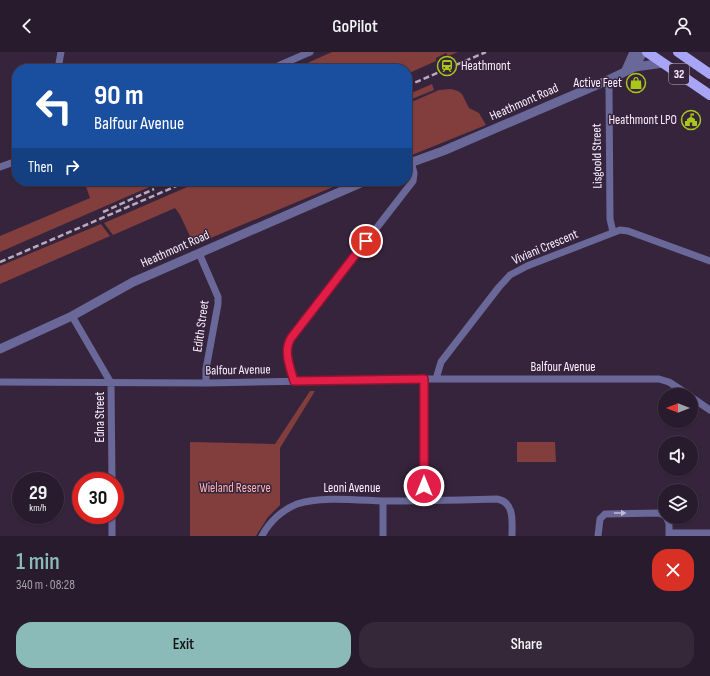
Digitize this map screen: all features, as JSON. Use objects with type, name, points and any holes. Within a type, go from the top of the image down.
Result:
[{"type":"main road","name":"32","points":[[647,52],[710,95]]},
{"type":"main road","name":"32","points":[[678,52],[710,74]]},
{"type":"street","points":[[59,64],[60,52]]},
{"type":"street","points":[[282,64],[310,52]]},
{"type":"street","points":[[631,69],[634,52]]},
{"type":"street","points":[[631,69],[643,52]]},
{"type":"street","points":[[631,69],[663,63]]},
{"type":"street","name":"Heathmont Road","points":[[412,162],[443,151],[631,69]]},
{"type":"street","name":"Lisgoold Street","points":[[606,81],[609,89],[610,219],[613,232]]},
{"type":"street","points":[[0,166],[12,162]]},
{"type":"street","points":[[412,169],[414,173],[412,182]]},
{"type":"street","name":"Heathmont Road","points":[[0,349],[72,316],[133,282],[353,186]]},
{"type":"street","points":[[294,381],[287,355],[289,341],[409,186]]},
{"type":"street","name":"Viviani Crescent","points":[[436,379],[441,362],[499,287],[510,275],[526,266],[620,230],[628,231],[710,261]]},
{"type":"street","name":"Edith Street","points":[[199,253],[218,297],[206,369],[206,383]]},
{"type":"street","name":"Edna Street","points":[[72,316],[111,383],[112,472]]},
{"type":"street","points":[[424,379],[424,500]]},
{"type":"street","name":"Balfour Avenue","points":[[0,382],[206,383],[424,379],[659,379],[669,382],[678,388]]},
{"type":"street","name":"Balfour Avenue","points":[[698,402],[710,410]]},
{"type":"street","name":"Leoni Avenue","points":[[262,536],[266,527],[283,512],[297,504],[316,500],[502,500],[510,509],[512,536]]},
{"type":"street","points":[[383,501],[383,536]]},
{"type":"street","points":[[598,536],[600,519],[605,514],[658,513]]},
{"type":"street","points":[[112,524],[112,536]]},
{"type":"street","points":[[669,524],[669,535],[710,533]]},
{"type":"green space","points":[[332,52],[458,52],[448,56],[446,53],[436,58],[436,61],[412,72],[412,64],[305,64]]},
{"type":"green space","points":[[432,84],[434,90],[412,99],[412,93]]},
{"type":"green space","points":[[451,89],[458,91],[462,94],[469,108],[479,113],[486,125],[412,155],[412,102],[439,90]]},
{"type":"green space","points":[[86,186],[152,186],[0,252],[0,236],[90,198]]},
{"type":"green space","points":[[189,186],[335,186],[194,245],[180,215],[175,208],[113,235],[104,223]]},
{"type":"green space","points":[[101,224],[110,236],[0,284],[0,266]]},
{"type":"green space","name":"Wieland Reserve","points":[[310,391],[315,391],[280,448],[280,505],[268,517],[256,536],[190,536],[190,442],[275,444]]},
{"type":"green space","points":[[517,442],[555,442],[556,462],[517,462]]},
{"type":"railway","points":[[412,84],[486,52]]},
{"type":"railway","points":[[0,262],[176,186]]},
{"type":"railway","points":[[103,212],[154,189]]},
{"type":"place","name":"Heathmont","points":[[447,66]]},
{"type":"place","name":"Active Feet","points":[[636,83]]},
{"type":"place","name":"Heathmont LPO","points":[[691,120]]},
{"type":"route","points":[[366,241],[291,338],[287,348],[287,355],[294,381],[424,379],[424,486]]}]
